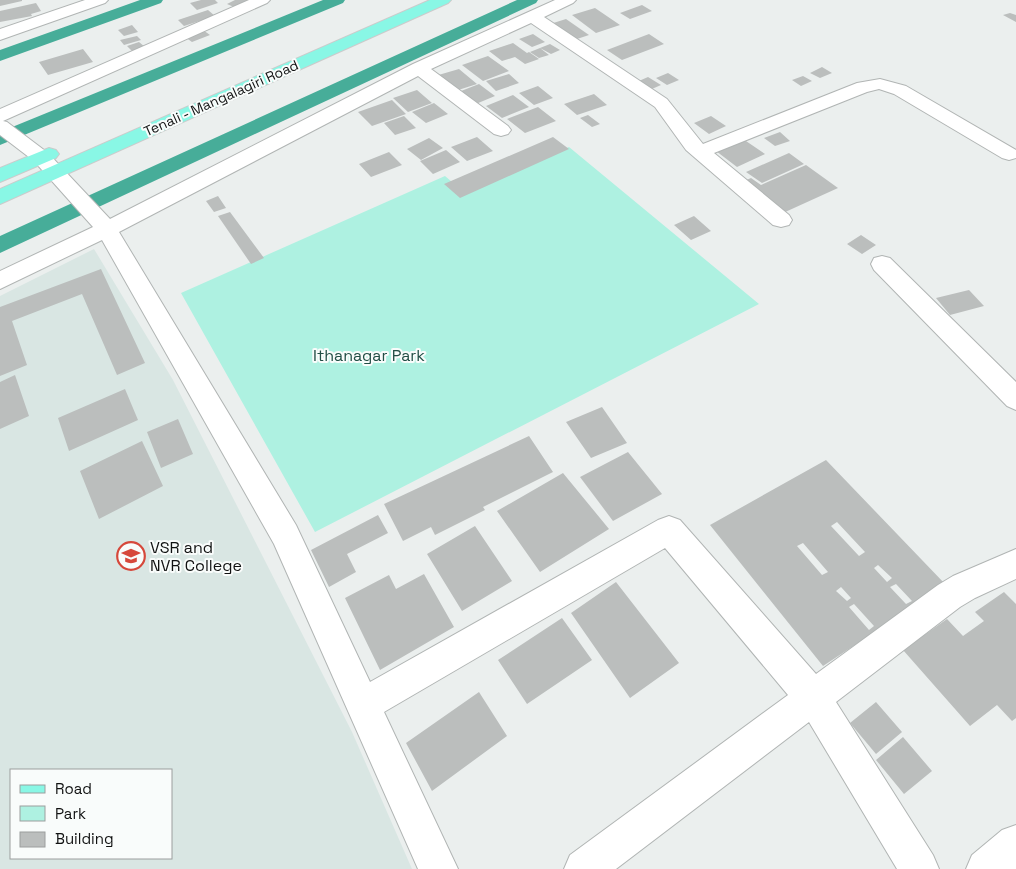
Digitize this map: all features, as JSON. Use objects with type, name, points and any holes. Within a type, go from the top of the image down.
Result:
[{"type":"main road","name":"Tenali - Mangalagiri Road","points":[[302,45],[406,0]]},
{"type":"main road","name":"Tenali - Mangalagiri Road","points":[[0,176],[47,164],[443,0]]},
{"type":"main road","name":"Tenali - Mangalagiri Road","points":[[0,198],[73,143],[268,60]]},
{"type":"street","points":[[0,36],[100,0]]},
{"type":"street","points":[[262,0],[1,123],[47,164],[102,224],[284,535],[438,869]]},
{"type":"street","points":[[0,281],[102,224],[419,68],[568,0]]},
{"type":"street","points":[[532,16],[661,103],[686,138],[700,152],[781,220]]},
{"type":"street","points":[[419,68],[501,130]]},
{"type":"street","points":[[700,152],[863,87],[880,84],[900,90],[1009,154]]},
{"type":"street","points":[[882,264],[1016,399]]},
{"type":"street","points":[[363,706],[669,530],[812,697],[919,869]]},
{"type":"street","points":[[584,869],[949,596],[964,586],[1016,564]]},
{"type":"street","points":[[986,869],[1016,844]]},
{"type":"shaded area","name":"VSR and NVR College","points":[[94,249],[173,380],[352,732],[412,869],[0,869],[0,296]]},
{"type":"green space","name":"Ithanagar Park","points":[[569,147],[759,304],[315,532],[181,293],[445,176],[466,194]]},
{"type":"building","points":[[0,0],[22,0],[22,1],[0,6]]},
{"type":"building","points":[[201,0],[215,0],[218,3],[197,10],[190,3]]},
{"type":"building","points":[[235,0],[248,1],[234,7],[227,4]]},
{"type":"building","points":[[36,3],[41,11],[31,14],[32,16],[0,22],[0,11]]},
{"type":"building","points":[[642,5],[652,11],[630,19],[620,13]]},
{"type":"building","points":[[595,8],[620,25],[596,33],[572,15]]},
{"type":"building","points":[[208,10],[215,16],[184,26],[178,20]]},
{"type":"building","points":[[1010,13],[1016,15],[1016,22],[1003,15]]},
{"type":"building","points":[[566,19],[589,35],[571,41],[547,25]]},
{"type":"building","points":[[132,25],[138,32],[124,36],[118,30]]},
{"type":"building","points":[[203,30],[210,35],[192,42],[185,37]]},
{"type":"building","points":[[533,34],[545,42],[532,47],[519,39]]},
{"type":"building","points":[[649,34],[664,44],[622,60],[607,50]]},
{"type":"building","points":[[137,36],[141,40],[124,45],[120,40]]},
{"type":"building","points":[[139,42],[145,47],[132,51],[127,46]]},
{"type":"building","points":[[513,43],[539,59],[525,64],[515,57],[502,61],[489,51]]},
{"type":"building","points":[[550,44],[560,50],[551,54],[540,48]]},
{"type":"building","points":[[540,48],[549,55],[539,58],[530,52]]},
{"type":"building","points":[[83,49],[93,62],[48,75],[39,62]]},
{"type":"building","points":[[488,56],[509,71],[483,81],[462,65]]},
{"type":"building","points":[[822,67],[832,73],[820,78],[810,73]]},
{"type":"building","points":[[459,69],[477,84],[452,92],[435,76]]},
{"type":"building","points":[[668,73],[679,80],[667,85],[656,78]]},
{"type":"building","points":[[509,74],[519,83],[496,91],[486,81]]},
{"type":"building","points":[[803,76],[812,81],[801,86],[792,80]]},
{"type":"building","points":[[648,77],[661,85],[645,92],[632,84]]},
{"type":"building","points":[[479,84],[495,96],[471,106],[456,93]]},
{"type":"building","points":[[538,86],[553,98],[534,105],[519,93]]},
{"type":"building","points":[[417,90],[432,103],[408,112],[393,98]]},
{"type":"building","points":[[594,94],[607,105],[577,115],[564,104]]},
{"type":"building","points":[[513,95],[529,107],[502,118],[486,106]]},
{"type":"building","points":[[392,100],[406,114],[372,126],[358,112]]},
{"type":"building","points":[[434,103],[448,114],[426,123],[412,112]]},
{"type":"building","points":[[538,107],[556,121],[525,133],[507,119]]},
{"type":"building","points":[[588,115],[600,124],[592,127],[580,118]]},
{"type":"building","points":[[404,116],[416,128],[395,135],[384,123]]},
{"type":"building","points":[[711,116],[726,126],[709,134],[694,123]]},
{"type":"building","points":[[780,132],[790,141],[775,146],[764,138]]},
{"type":"building","points":[[477,137],[493,151],[467,161],[451,147]]},
{"type":"building","points":[[553,137],[569,149],[460,198],[444,184]]},
{"type":"building","points":[[429,138],[443,148],[421,160],[407,149]]},
{"type":"building","points":[[743,139],[765,154],[737,167],[716,151]]},
{"type":"building","points":[[446,150],[460,162],[433,174],[420,161]]},
{"type":"building","points":[[389,152],[402,165],[371,177],[359,164]]},
{"type":"building","points":[[789,153],[804,164],[762,183],[746,172]]},
{"type":"building","points":[[806,165],[838,188],[783,213],[742,182],[751,178],[761,185]]},
{"type":"building","points":[[218,196],[226,208],[214,212],[206,201]]},
{"type":"building","points":[[230,212],[264,258],[251,264],[218,216]]},
{"type":"building","points":[[694,216],[711,231],[691,240],[674,225]]},
{"type":"building","points":[[861,235],[876,245],[862,254],[847,244]]},
{"type":"building","points":[[101,269],[145,363],[117,375],[82,294],[12,321],[27,365],[0,376],[0,307]]},
{"type":"building","points":[[969,290],[984,306],[950,315],[936,298]]},
{"type":"building","points":[[15,375],[29,416],[0,429],[0,382]]},
{"type":"building","points":[[125,389],[138,420],[69,451],[58,418]]},
{"type":"building","points":[[602,407],[627,443],[591,458],[566,422]]},
{"type":"building","points":[[178,419],[193,454],[161,468],[147,432]]},
{"type":"building","points":[[529,436],[553,472],[483,507],[485,510],[435,535],[431,527],[403,541],[384,504]]},
{"type":"building","points":[[142,441],[163,486],[99,519],[80,471]]},
{"type":"building","points":[[628,452],[662,494],[613,521],[580,477]]},
{"type":"building","points":[[826,460],[946,585],[823,666],[710,525]],"holes":[[[837,522],[865,552],[859,556],[831,526]],[[803,543],[828,572],[822,575],[797,546]],[[878,565],[892,578],[887,582],[874,568]],[[896,584],[912,601],[906,604],[890,587]],[[841,587],[851,598],[847,601],[836,591]],[[854,604],[874,626],[869,630],[849,607]]]},
{"type":"building","points":[[563,473],[609,529],[540,572],[497,511]]},
{"type":"building","points":[[378,515],[388,533],[347,554],[356,572],[329,587],[311,550]]},
{"type":"building","points":[[475,526],[512,581],[462,611],[427,554]]},
{"type":"building","points":[[424,574],[454,627],[380,670],[345,598],[389,575],[396,589]]},
{"type":"building","points":[[616,582],[679,663],[630,698],[571,613]]},
{"type":"building","points":[[1004,592],[1016,604],[1016,718],[1012,721],[997,705],[970,726],[903,650],[947,619],[963,636],[984,621],[975,612]]},
{"type":"building","points":[[562,618],[592,660],[527,704],[498,660]]},
{"type":"building","points":[[479,692],[507,736],[432,791],[406,743]]},
{"type":"building","points":[[876,702],[902,732],[876,754],[850,723]]},
{"type":"building","points":[[903,737],[932,771],[904,794],[876,760]]},
{"type":"waterway","points":[[0,56],[155,0]]},
{"type":"waterway","points":[[0,139],[337,0]]},
{"type":"waterway","points":[[0,245],[530,0]]},
{"type":"place","name":"VSR and NVR College","points":[[131,556]]}]
